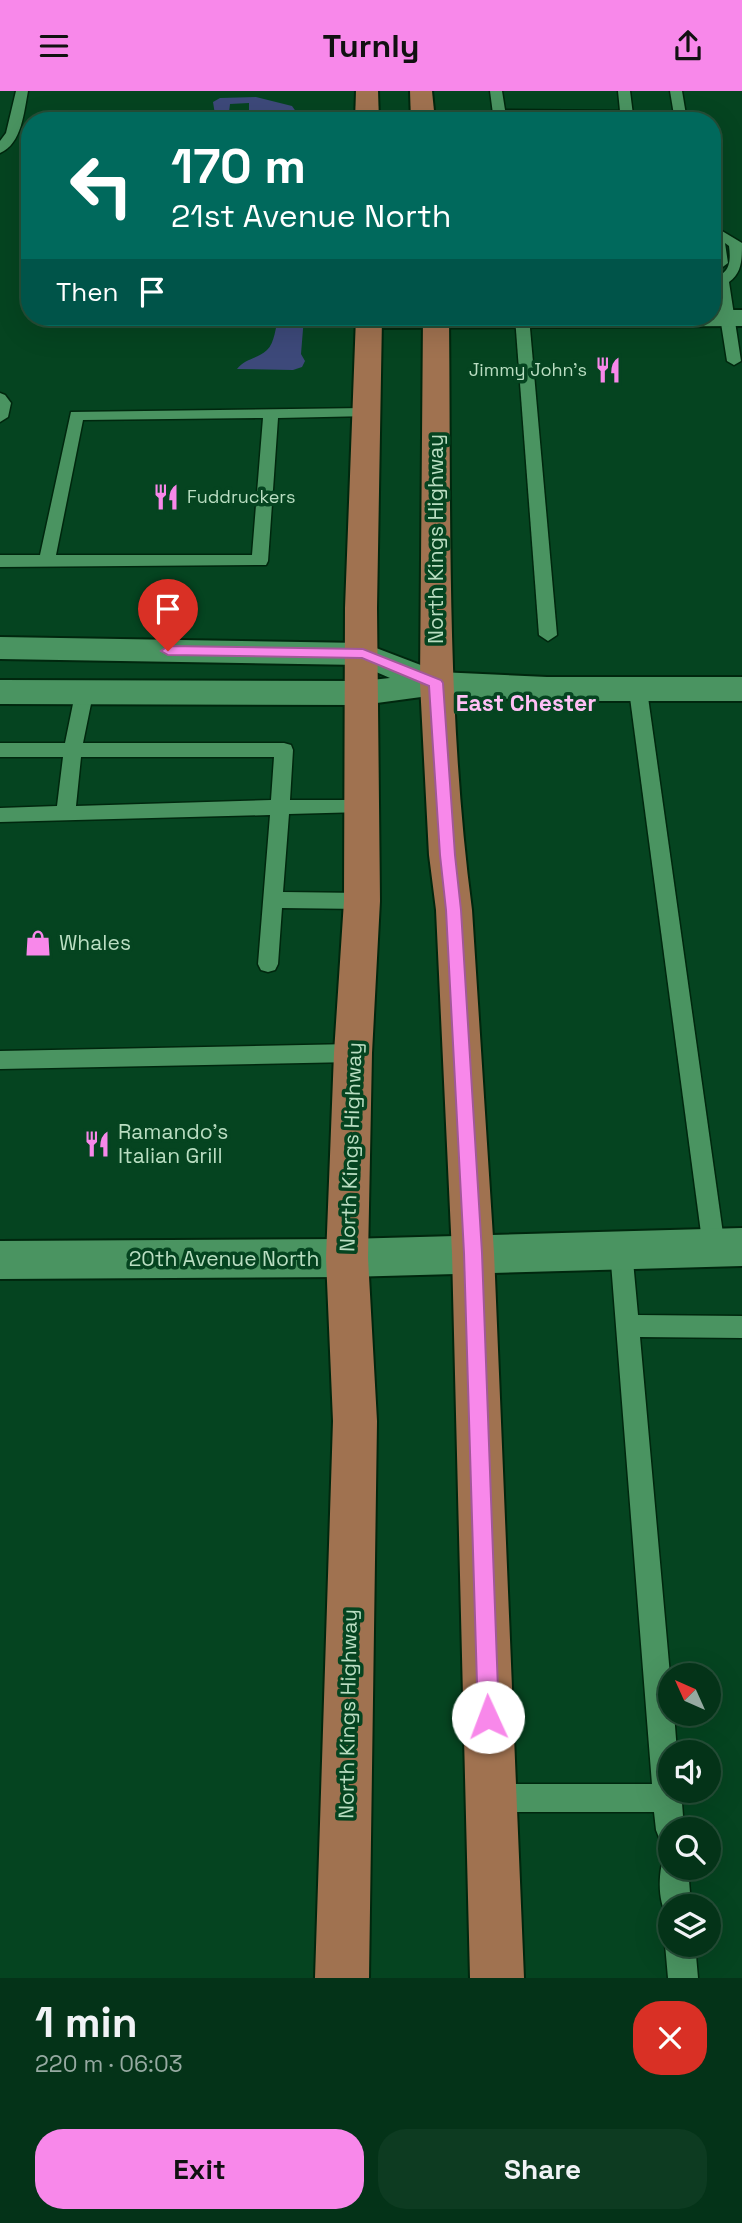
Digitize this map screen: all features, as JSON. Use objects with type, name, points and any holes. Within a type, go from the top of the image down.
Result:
[{"type":"main road","points":[[367,91],[367,112]]},
{"type":"main road","points":[[421,91],[422,112]]},
{"type":"main road","name":"North Kings Highway","points":[[342,1978],[355,1421],[347,1258],[353,1053],[362,901],[361,608],[369,326]]},
{"type":"main road","name":"North Kings Highway","points":[[436,326],[436,683],[447,855],[454,910],[473,1253],[497,1978]]},
{"type":"main road","points":[[0,648],[363,673],[436,683],[638,690],[742,689]]},
{"type":"main road","points":[[0,692],[84,694],[363,673]]},
{"type":"main road","name":"20th Avenue North","points":[[0,1260],[347,1258],[728,1248]]},
{"type":"lane","points":[[0,149],[12,134],[22,91]]},
{"type":"lane","points":[[496,91],[499,112]]},
{"type":"lane","points":[[624,91],[627,112]]},
{"type":"lane","points":[[676,91],[680,112]]},
{"type":"lane","points":[[721,235],[736,244],[738,261],[734,273],[721,277]]},
{"type":"lane","points":[[721,289],[735,318],[734,361]]},
{"type":"lane","points":[[523,326],[548,635]]},
{"type":"lane","points":[[0,398],[3,403],[0,417]]},
{"type":"lane","points":[[47,561],[76,415],[365,413]]},
{"type":"lane","points":[[0,561],[260,561],[271,414]]},
{"type":"lane","points":[[638,690],[728,1248]]},
{"type":"lane","points":[[66,813],[73,749],[84,694]]},
{"type":"lane","points":[[0,750],[284,750],[268,964]]},
{"type":"lane","points":[[0,815],[363,804]]},
{"type":"lane","points":[[273,900],[362,901]]},
{"type":"lane","points":[[0,1060],[353,1053]]},
{"type":"lane","points":[[621,1250],[662,1740]]},
{"type":"lane","points":[[627,1326],[742,1328]]},
{"type":"lane","points":[[491,1798],[658,1798]]},
{"type":"lane","points":[[681,1957],[683,1978]]},
{"type":"water","points":[[256,97],[292,106],[296,112],[249,112],[249,103],[230,104],[229,112],[215,112],[213,102],[220,98]]},
{"type":"water","points":[[277,326],[303,326],[301,354],[305,361],[302,367],[293,370],[237,369],[263,353],[270,347]]},
{"type":"place","name":"Jimmy John's","points":[[608,370]]},
{"type":"place","name":"Fuddruckers","points":[[166,497]]},
{"type":"place","name":"Whales","points":[[38,943]]},
{"type":"place","name":"Ramando's Italian Grill","points":[[97,1144]]},
{"type":"district","name":"East Chester","points":[[526,703]]},
{"type":"route","points":[[168,651],[363,654],[436,683],[447,855],[454,910],[473,1253],[488,1717]]}]
